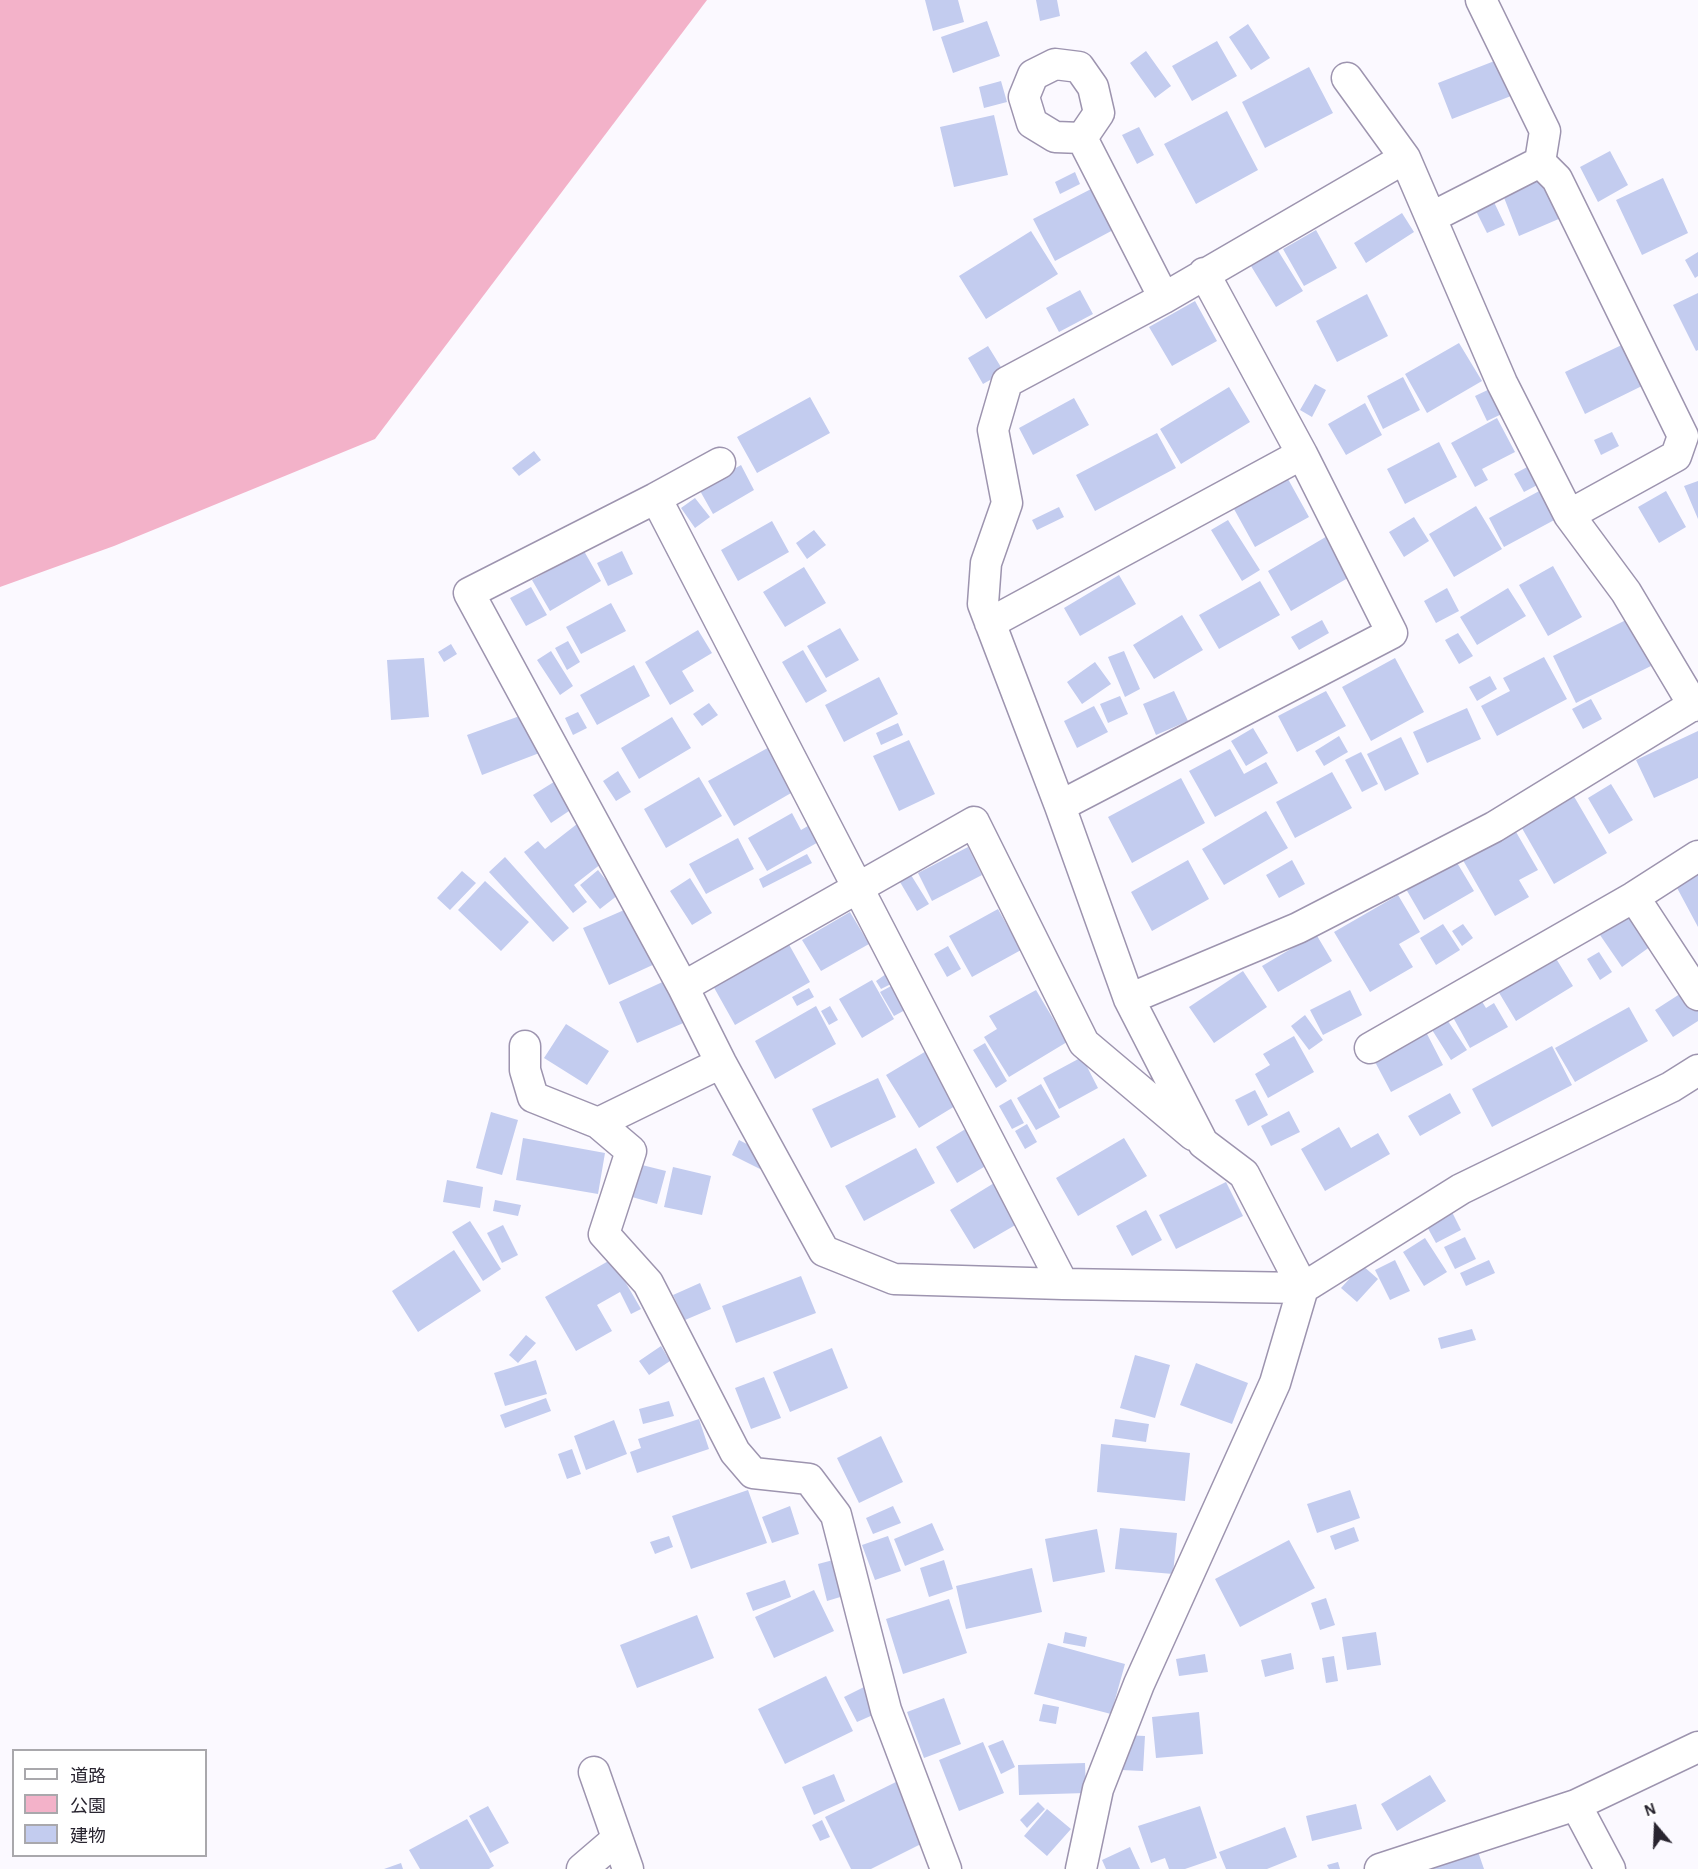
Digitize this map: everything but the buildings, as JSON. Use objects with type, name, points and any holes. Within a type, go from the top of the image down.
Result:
[{"type":"street","points":[[1481,0],[1545,131],[1540,162]]},
{"type":"street","points":[[1129,999],[1298,928],[1484,833],[1696,704],[1626,591],[1569,514],[1502,383],[1405,158],[1347,78]]},
{"type":"street","points":[[1082,138],[1164,298]]},
{"type":"street","points":[[1203,1143],[1129,999],[1060,806],[983,604],[986,562],[1007,502],[993,430],[1007,382],[1164,298],[1405,158]]},
{"type":"street","points":[[1432,217],[1540,162]]},
{"type":"street","points":[[1540,162],[1557,179],[1683,436],[1676,456],[1569,514]]},
{"type":"street","points":[[1060,806],[1392,633],[1302,454],[1204,273]]},
{"type":"street","points":[[990,623],[1302,454]]},
{"type":"street","points":[[720,464],[469,593],[683,987],[720,1063],[824,1251],[894,1279],[1303,1288],[1461,1189],[1671,1088],[1698,1070]]},
{"type":"street","points":[[656,498],[1063,1284]]},
{"type":"street","points":[[683,987],[974,822],[1084,1043],[1203,1143],[1244,1173],[1303,1288],[1275,1383],[1139,1684],[1098,1789],[1081,1869]]},
{"type":"street","points":[[1370,1048],[1634,897],[1698,856]]},
{"type":"street","points":[[1634,897],[1698,994]]},
{"type":"street","points":[[525,1046],[525,1070],[533,1097],[598,1123],[631,1151],[604,1234],[648,1283],[735,1452],[753,1473],[810,1479],[836,1515],[886,1710],[946,1869]]},
{"type":"street","points":[[598,1123],[720,1063]]},
{"type":"street","points":[[1380,1869],[1576,1805],[1698,1747]]},
{"type":"street","points":[[594,1772],[628,1869]]},
{"type":"street","points":[[1576,1805],[1610,1869]]},
{"type":"street","points":[[582,1869],[617,1839]]},
{"type":"green space","points":[[0,0],[707,0],[375,439],[114,546],[0,587]]}]
